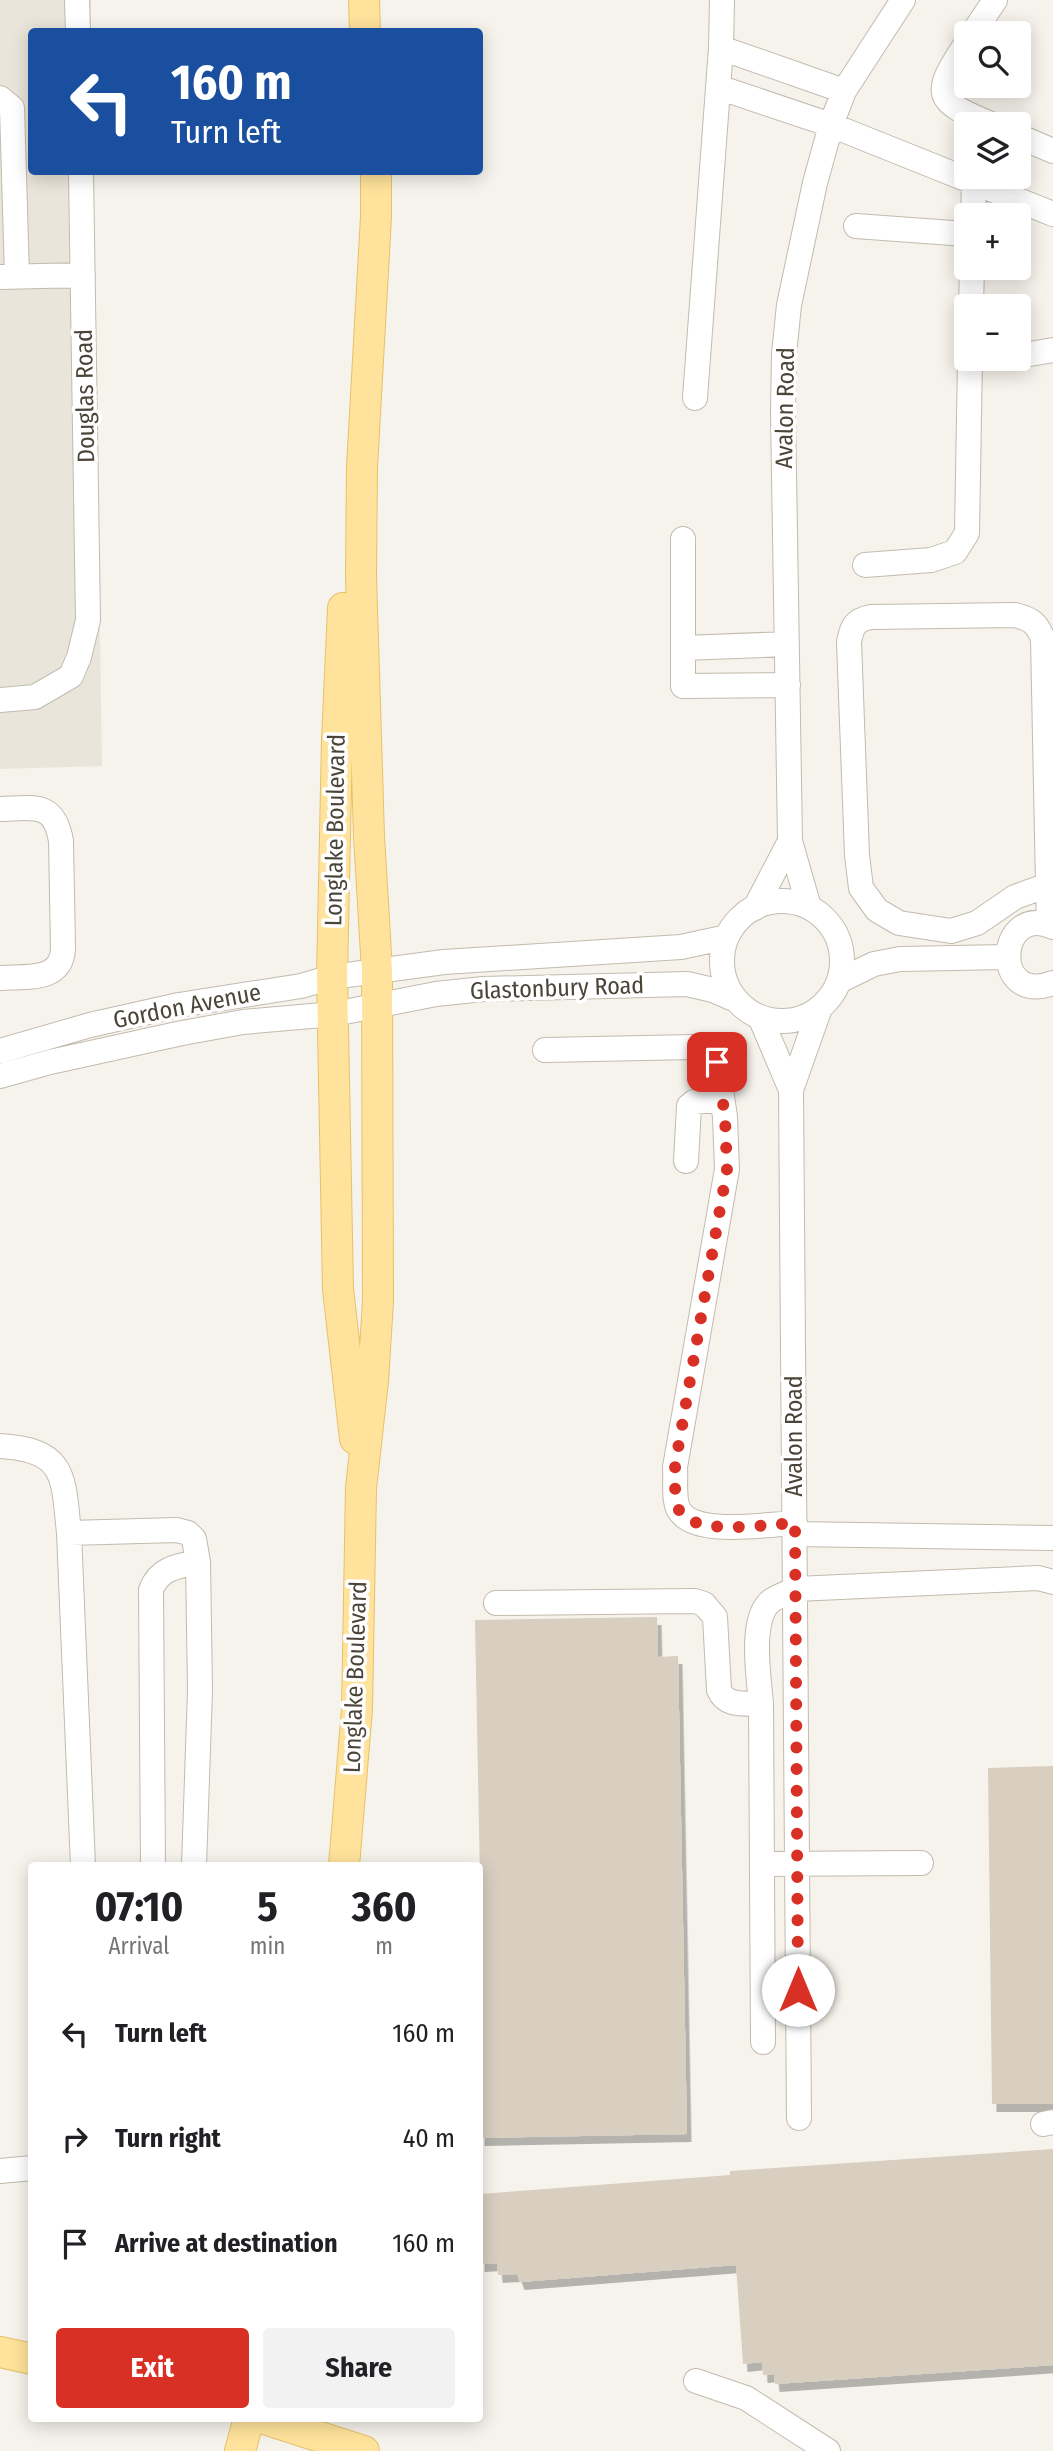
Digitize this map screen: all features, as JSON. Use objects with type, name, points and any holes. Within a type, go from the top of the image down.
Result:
[{"type":"main road","points":[[364,0],[365,28]]},
{"type":"main road","points":[[375,0],[375,28]]},
{"type":"main road","name":"Longlake Boulevard","points":[[361,1488],[338,1289],[332,977],[337,740],[366,175]]},
{"type":"main road","name":"Longlake Boulevard","points":[[344,1862],[357,1709],[361,1488],[373,1381],[378,1301],[377,971],[369,836],[361,576],[362,467],[376,175]]},
{"type":"main road","points":[[0,2352],[28,2358]]},
{"type":"main road","points":[[240,2451],[248,2422]]},
{"type":"main road","points":[[273,2422],[364,2451]]},
{"type":"street","points":[[77,0],[78,28]]},
{"type":"street","points":[[695,398],[722,48],[722,0]]},
{"type":"street","name":"Avalon Road","points":[[790,841],[783,413],[789,305],[815,183],[831,125],[844,91],[902,0]]},
{"type":"street","points":[[981,21],[995,0]]},
{"type":"street","points":[[722,48],[844,91]]},
{"type":"street","points":[[954,64],[944,80],[943,94],[947,102],[961,112]]},
{"type":"street","points":[[718,87],[831,125],[954,175]]},
{"type":"street","points":[[0,97],[12,108],[9,277],[83,275]]},
{"type":"street","points":[[1031,141],[1053,151]]},
{"type":"street","name":"Douglas Road","points":[[0,700],[35,697],[71,676],[88,620],[81,175]]},
{"type":"street","points":[[989,189],[1053,215]]},
{"type":"street","points":[[856,226],[954,233]]},
{"type":"street","points":[[1031,354],[1053,350]]},
{"type":"street","points":[[865,565],[931,560],[955,552],[967,533],[970,371]]},
{"type":"street","points":[[683,539],[683,686],[788,685]]},
{"type":"street","points":[[1048,885],[1014,897],[977,923],[951,931],[899,923],[877,910],[861,888],[857,855],[849,642],[852,627],[860,619],[1015,615],[1030,619],[1038,626],[1043,639],[1051,926],[1039,923],[1019,930],[1008,947],[1007,957],[1009,967],[1023,983],[1044,987],[1053,984]]},
{"type":"street","points":[[683,648],[787,644]]},
{"type":"street","points":[[0,808],[46,810],[58,826],[61,841],[63,949],[62,961],[51,973],[0,978]]},
{"type":"street","points":[[790,841],[809,907]]},
{"type":"street","points":[[755,908],[790,841]]},
{"type":"street","points":[[834,931],[841,948],[839,981],[831,996],[820,1008],[806,1017],[790,1021],[760,1017],[736,1000],[727,986],[722,970],[722,953],[727,937],[738,920],[755,908],[772,902],[791,902],[809,907],[834,931],[855,946],[873,954],[901,959]]},
{"type":"street","name":"Glastonbury Road","points":[[377,971],[530,955],[640,951],[681,947],[727,937]]},
{"type":"street","points":[[839,981],[874,964],[901,959],[1007,957]]},
{"type":"street","name":"Gordon Avenue","points":[[0,1051],[90,1025],[179,1005],[377,971]]},
{"type":"street","name":"Glastonbury Road","points":[[377,1004],[484,989],[687,984],[713,990],[736,1000]]},
{"type":"street","name":"Gordon Avenue","points":[[0,1076],[182,1032],[243,1022],[334,1014],[377,1004]]},
{"type":"street","name":"Avalon Road","points":[[799,2118],[791,1090],[820,1008]]},
{"type":"street","name":"Avalon Road","points":[[760,1017],[791,1090]]},
{"type":"street","points":[[544,1049],[692,1047],[707,1053],[717,1062],[727,1169],[675,1466],[678,1509],[690,1522],[721,1527],[1053,1538]]},
{"type":"street","points":[[686,1161],[689,1107],[694,1102],[722,1099]]},
{"type":"street","points":[[0,1446],[39,1453],[58,1468],[62,1480],[69,1534],[83,1862]]},
{"type":"street","points":[[69,1534],[177,1530],[188,1533],[194,1539],[198,1562],[200,1690],[194,1862]]},
{"type":"street","points":[[153,1862],[151,1590],[162,1572],[198,1562]]},
{"type":"street","points":[[763,2042],[758,1625],[763,1611],[771,1601],[796,1589],[1038,1578],[1053,1582]]},
{"type":"street","points":[[496,1603],[695,1601],[704,1604],[715,1617],[719,1690],[722,1697],[731,1703],[761,1704]]},
{"type":"street","points":[[762,1864],[920,1863]]},
{"type":"street","points":[[0,2171],[28,2168]]},
{"type":"street","points":[[696,2381],[746,2398],[828,2451]]},
{"type":"shaded area","points":[[0,0],[91,0],[91,28],[28,28],[28,175],[93,175],[102,766],[0,769]]},
{"type":"building","points":[[657,1617],[658,1657],[678,1656],[687,2134],[483,2138],[483,1862],[480,1862],[475,1620]]},
{"type":"building","points":[[1053,1766],[1053,2104],[992,2104],[988,1768]]},
{"type":"building","points":[[1053,2149],[1053,2365],[775,2384],[774,2374],[763,2375],[762,2362],[743,2364],[736,2265],[520,2282],[517,2274],[498,2275],[497,2263],[483,2264],[483,2194],[730,2175],[730,2171]]},
{"type":"route","points":[[717,1062],[725,1117],[727,1169],[675,1466],[678,1509],[690,1522],[721,1527],[795,1523],[798,1990]]}]
